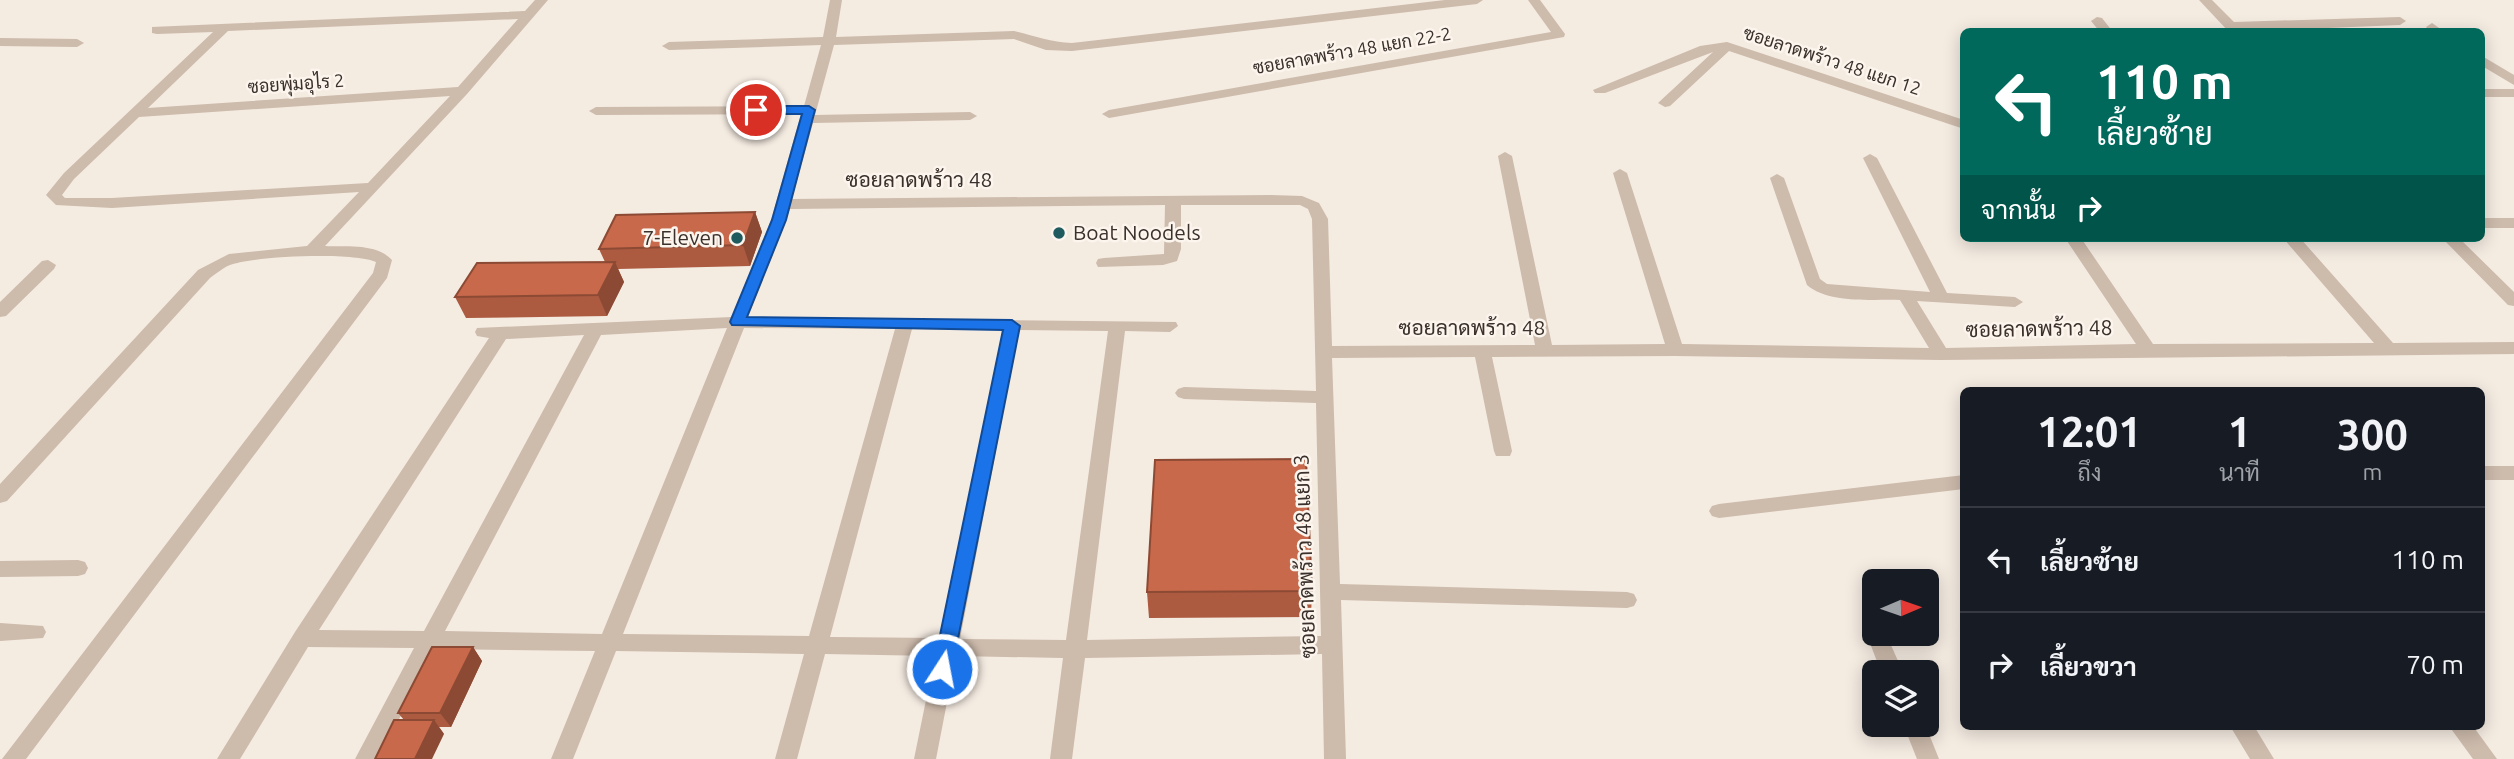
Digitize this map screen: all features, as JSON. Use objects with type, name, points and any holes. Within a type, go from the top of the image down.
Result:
[{"type":"street","points":[[312,251],[462,91],[542,0]]},
{"type":"street","points":[[562,759],[738,322],[808,115],[829,40],[836,0]]},
{"type":"street","points":[[668,46],[1014,35],[1033,39],[1046,46],[1072,47],[1477,0]]},
{"type":"street","name":"ซอยลาดพร้าว 48 แยก 22-2","points":[[1109,114],[1559,34],[1534,0]]},
{"type":"street","points":[[2206,0],[2233,28]]},
{"type":"street","points":[[157,30],[531,15]]},
{"type":"street","points":[[2097,21],[2103,28]]},
{"type":"street","points":[[2255,28],[2400,21]]},
{"type":"street","points":[[223,29],[133,113],[69,176],[54,195],[61,202],[112,203],[372,187]]},
{"type":"street","points":[[0,43],[77,43]]},
{"type":"street","points":[[1600,90],[1705,49],[1727,46]]},
{"type":"street","name":"ซอยลาดพร้าว 48 แยก 12","points":[[1665,103],[1727,46],[1960,124]]},
{"type":"street","points":[[2485,62],[2514,81]]},
{"type":"street","name":"ซอยพุ่มอุไร 2","points":[[133,113],[462,91]]},
{"type":"street","points":[[2485,93],[2514,93]]},
{"type":"street","points":[[596,111],[970,116]]},
{"type":"street","points":[[1505,156],[1545,351]]},
{"type":"street","points":[[1870,158],[1941,297]]},
{"type":"street","points":[[1620,173],[1675,350]]},
{"type":"street","points":[[1777,178],[1813,281],[1821,288],[1832,291],[2015,302]]},
{"type":"street","points":[[1104,264],[1163,260],[1171,257],[1174,249],[1173,201]]},
{"type":"street","name":"ซอยลาดพร้าว 48","points":[[775,215],[1173,201],[1302,201],[1314,206],[1320,219],[1322,352],[1675,350],[1941,354],[2514,348]]},
{"type":"street","points":[[2485,223],[2514,223]]},
{"type":"street","points":[[2076,242],[2148,350]]},
{"type":"street","points":[[2295,242],[2389,349]]},
{"type":"street","points":[[2454,242],[2514,301]]},
{"type":"street","points":[[0,496],[204,274],[229,259],[312,251],[366,252],[384,260],[381,274],[13,759]]},
{"type":"street","points":[[3,307],[48,265]]},
{"type":"street","points":[[1904,294],[1941,354]]},
{"type":"street","points":[[228,759],[492,333],[738,322],[1170,326]]},
{"type":"street","points":[[786,759],[905,325]]},
{"type":"street","points":[[925,759],[1012,326]]},
{"type":"street","points":[[1061,759],[1117,326]]},
{"type":"street","points":[[366,759],[595,330]]},
{"type":"street","points":[[1482,351],[1503,451]]},
{"type":"street","name":"ซอยลาดพร้าว 48 แยก 3","points":[[1322,352],[1335,759]]},
{"type":"street","points":[[1184,393],[1323,397]]},
{"type":"street","points":[[2485,474],[2514,473]]},
{"type":"street","points":[[1719,511],[1960,482]]},
{"type":"street","points":[[0,569],[78,568]]},
{"type":"street","points":[[1330,592],[1627,600]]},
{"type":"street","points":[[0,632],[36,632]]},
{"type":"street","points":[[302,638],[1077,649],[1330,645]]},
{"type":"street","points":[[2244,730],[2263,759]]},
{"type":"street","points":[[2463,730],[2486,759]]},
{"type":"street","points":[[1919,737],[1928,759]]},
{"type":"building","points":[[755,212],[743,245],[599,249],[616,215]]},
{"type":"building","points":[[615,262],[598,295],[455,297],[477,263]]},
{"type":"building","points":[[1306,459],[1312,591],[1147,592],[1155,460]]},
{"type":"building","points":[[432,647],[473,647],[440,713],[398,713]]},
{"type":"building","points":[[394,720],[434,720],[415,759],[375,759]]},
{"type":"place","name":"Boat Noodels","points":[[1059,233]]},
{"type":"place","name":"7-Eleven","points":[[737,238]]},
{"type":"route","points":[[756,110],[809,110],[779,220],[738,322],[1012,326],[942,669]]}]
